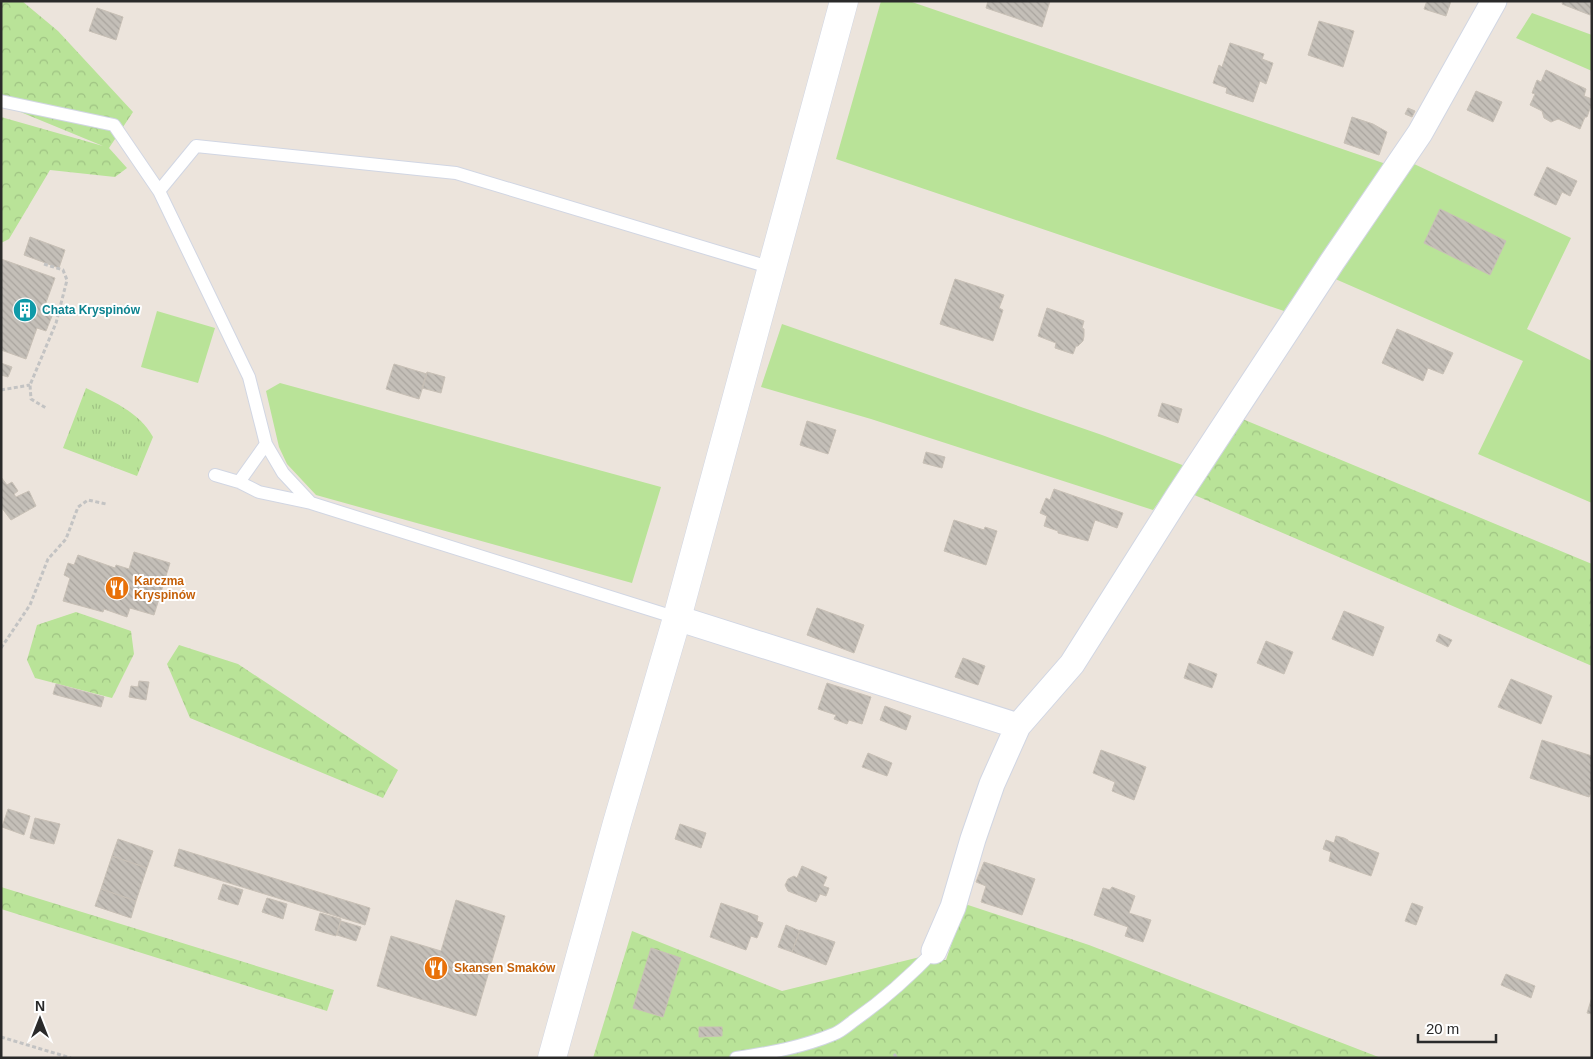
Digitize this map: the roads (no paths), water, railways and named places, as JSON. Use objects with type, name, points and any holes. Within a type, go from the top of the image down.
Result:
[{"type":"main road","points":[[552,1058],[617,823],[677,618],[844,1]]},
{"type":"street","points":[[934,951],[953,907],[992,784],[1018,726],[1072,664],[1131,568],[1332,262],[1420,134],[1494,1]]},
{"type":"street","points":[[677,618],[1018,726]]},
{"type":"lane","points":[[1,101],[114,125],[159,191],[249,377],[266,444],[283,473],[311,503]]},
{"type":"lane","points":[[159,191],[196,146],[456,172],[772,268]]},
{"type":"lane","points":[[239,482],[266,444]]},
{"type":"lane","points":[[215,475],[239,482],[259,492],[311,503],[677,618]]},
{"type":"lane","points":[[736,1058],[764,1054],[835,1034],[883,1001],[910,977],[934,951]]},
{"type":"place","name":"Chata Kryspinów","points":[[25,310]]},
{"type":"place","name":"Karczma Kryspinów","points":[[117,588]]},
{"type":"place","name":"Skansen Smaków","points":[[436,968]]}]
